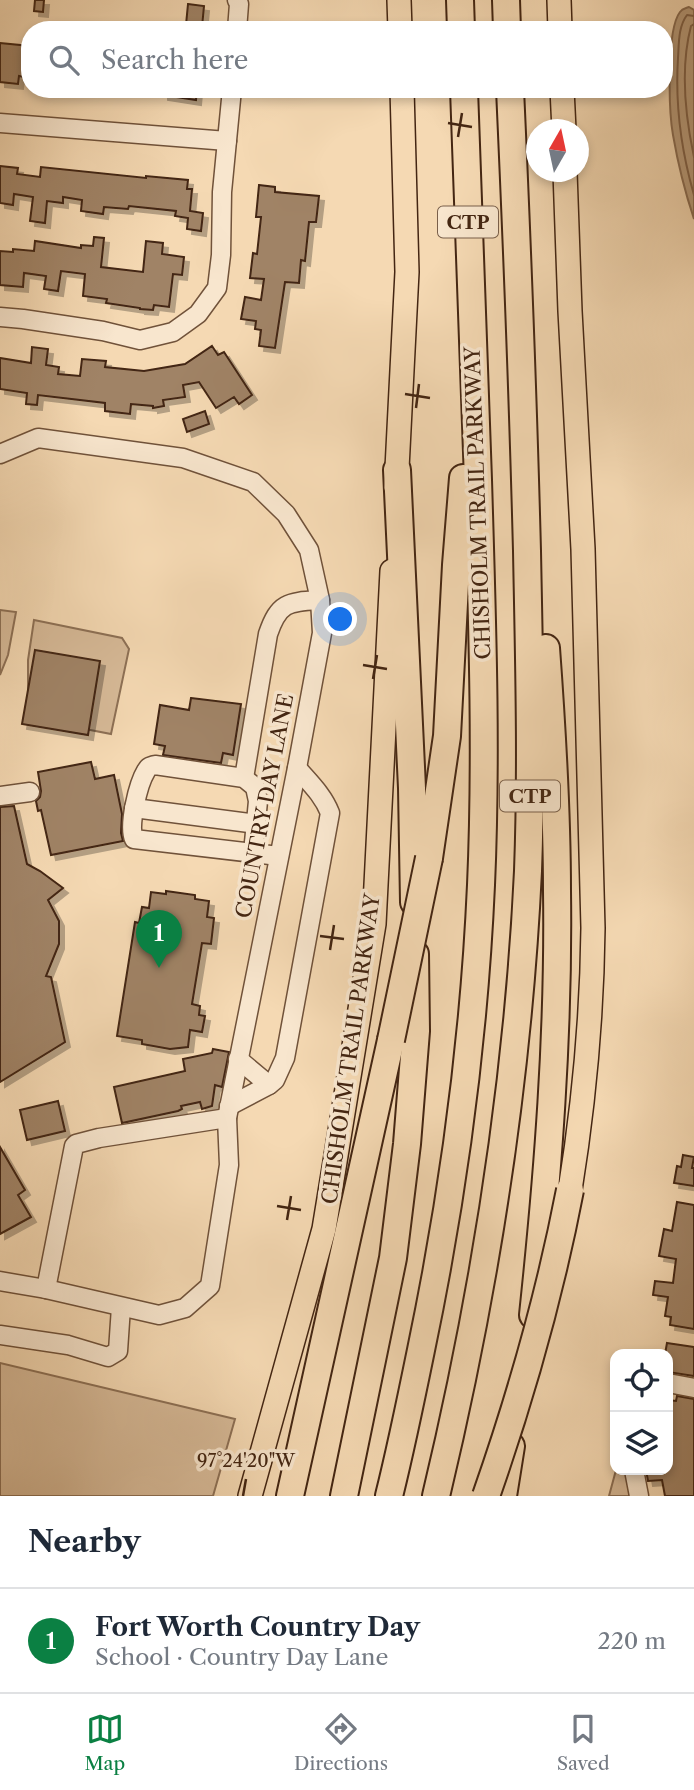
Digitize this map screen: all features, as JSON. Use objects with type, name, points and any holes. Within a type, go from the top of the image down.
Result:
[{"type":"highway","points":[[460,0],[461,21]]},
{"type":"highway","points":[[506,0],[507,21]]},
{"type":"highway","name":"CHISHOLM TRAIL PARKWAY","points":[[389,1496],[404,1436],[445,1228],[461,1113],[478,941],[485,753],[484,634],[464,98]]},
{"type":"highway","name":"CTP","points":[[436,1496],[467,1358],[493,1214],[511,1079],[528,869],[531,734],[523,396],[510,98]]},
{"type":"highway","points":[[290,1496],[429,858],[447,736],[456,565],[473,354]]},
{"type":"highway","points":[[503,1496],[533,1315],[540,1247],[553,1076],[557,965],[557,854],[548,677],[536,500],[523,396]]},
{"type":"highway","points":[[344,1496],[393,1258],[407,1144],[416,1031],[412,788],[397,470]]},
{"type":"highway","points":[[486,1496],[542,1318],[570,1191]]},
{"type":"main road","points":[[399,0],[400,21]]},
{"type":"main road","points":[[559,0],[560,21]]},
{"type":"main road","name":"CHISHOLM TRAIL PARKWAY","points":[[250,1496],[324,1228],[374,924],[407,272],[402,98]]},
{"type":"main road","points":[[562,98],[563,119]]},
{"type":"main road","points":[[565,182],[583,549],[593,928],[587,1060],[570,1191]]},
{"type":"street","points":[[237,0],[238,21]]},
{"type":"street","points":[[0,317],[76,327],[141,340],[173,332],[198,314],[217,288],[231,98]]},
{"type":"street","points":[[0,123],[226,141]]},
{"type":"street","name":"COUNTRY DAY LANE","points":[[0,454],[38,438],[183,458],[253,482],[286,514],[309,550],[320,600],[322,633],[228,1112],[229,1165],[210,1286],[185,1308],[159,1315],[121,1307]]},
{"type":"street","points":[[244,778],[268,634],[274,618],[285,605],[320,600]]},
{"type":"street","points":[[253,853],[258,801],[255,787],[244,778],[155,765],[145,772],[134,808],[131,832],[134,839],[253,853],[279,856]]},
{"type":"street","points":[[46,1289],[76,1144],[228,1112],[275,1080],[285,1058],[330,813],[326,802],[297,768]]},
{"type":"street","points":[[286,824],[297,799],[316,789]]},
{"type":"street","points":[[0,796],[30,792]]},
{"type":"street","points":[[134,808],[257,824]]},
{"type":"street","points":[[239,1059],[270,1085]]},
{"type":"street","points":[[0,1282],[46,1289],[121,1307],[118,1351],[108,1357],[68,1345],[0,1335]]},
{"type":"street","points":[[673,1384],[694,1388]]},
{"type":"street","points":[[635,1475],[639,1496]]},
{"type":"shaded area","points":[[0,610],[16,612],[8,655],[0,675]]},
{"type":"shaded area","points":[[34,620],[122,638],[129,649],[111,734],[70,726],[28,690],[28,660]]},
{"type":"shaded area","points":[[0,1363],[235,1419],[213,1496],[0,1496]]},
{"type":"shaded area","points":[[615,1475],[628,1475],[635,1496],[609,1496]]},
{"type":"water","points":[[689,7],[694,10],[694,219],[675,146],[670,98],[673,98],[673,32],[684,9]]},
{"type":"building","points":[[35,0],[44,0],[43,12],[34,11]]},
{"type":"building","points":[[188,4],[204,6],[203,21],[186,21]]},
{"type":"building","points":[[0,43],[21,45],[21,76],[18,84],[0,82]]},
{"type":"building","points":[[0,166],[18,168],[17,174],[40,177],[41,167],[188,180],[187,189],[192,189],[190,211],[203,213],[201,231],[187,229],[188,218],[175,216],[176,211],[129,206],[128,209],[104,207],[103,214],[81,211],[82,200],[63,197],[63,203],[47,201],[45,223],[30,221],[33,197],[14,194],[13,205],[0,203]]},
{"type":"building","points":[[259,185],[275,187],[275,192],[319,196],[316,222],[309,222],[305,261],[301,260],[299,283],[285,282],[275,348],[259,346],[261,330],[255,329],[256,321],[241,319],[245,297],[261,300],[264,279],[250,278],[253,253],[257,254],[261,217],[256,217]]},
{"type":"building","points":[[94,237],[104,238],[101,267],[143,272],[146,241],[163,243],[162,254],[184,257],[182,275],[173,274],[169,307],[154,305],[153,310],[140,309],[106,303],[107,299],[83,296],[85,274],[61,271],[58,291],[44,289],[46,276],[24,273],[23,287],[0,285],[0,251],[34,251],[35,241],[81,248],[81,245],[93,246]]},
{"type":"building","points":[[212,346],[218,355],[224,352],[252,395],[239,404],[234,397],[216,408],[199,382],[183,385],[185,397],[163,400],[164,406],[153,408],[131,404],[130,414],[105,411],[105,403],[38,395],[37,405],[26,404],[27,393],[0,389],[0,358],[31,363],[32,347],[48,349],[46,365],[59,367],[58,374],[80,376],[82,359],[106,361],[105,367],[144,371],[185,364]]},
{"type":"building","points":[[205,411],[209,424],[187,432],[183,419]]},
{"type":"building","points":[[35,650],[100,661],[88,735],[22,724]]},
{"type":"building","points":[[191,698],[241,704],[233,755],[223,753],[221,763],[163,755],[165,746],[154,744],[160,705],[189,710]]},
{"type":"building","points":[[91,762],[95,779],[114,775],[122,814],[123,841],[51,855],[41,810],[38,811],[36,801],[41,791],[38,772]]},
{"type":"building","points":[[14,806],[27,864],[63,888],[48,900],[59,921],[59,944],[46,976],[51,977],[65,1042],[0,1082],[0,807]]},
{"type":"building","points":[[166,891],[195,895],[195,899],[209,901],[207,917],[214,918],[211,944],[202,943],[192,1004],[200,1006],[199,1015],[205,1016],[202,1032],[190,1030],[188,1047],[170,1049],[117,1036],[135,922],[139,923],[142,907],[149,908],[151,892],[166,894]]},
{"type":"building","points":[[213,1049],[229,1052],[222,1087],[215,1085],[212,1106],[202,1109],[200,1102],[181,1106],[182,1109],[178,1111],[122,1123],[114,1087],[185,1071],[183,1059],[212,1053]]},
{"type":"building","points":[[58,1101],[65,1131],[27,1140],[20,1110]]},
{"type":"building","points":[[0,1147],[25,1190],[18,1195],[31,1217],[0,1234]]},
{"type":"building","points":[[683,1155],[694,1157],[694,1186],[674,1183],[677,1166],[681,1167]]},
{"type":"building","points":[[677,1202],[694,1205],[694,1329],[670,1325],[671,1317],[665,1316],[668,1297],[653,1295],[655,1281],[673,1283],[676,1259],[659,1256],[664,1229],[672,1231]]},
{"type":"building","points":[[667,1343],[694,1347],[694,1376],[673,1373],[673,1349],[666,1349]]},
{"type":"building","points":[[677,1396],[694,1399],[694,1496],[665,1496],[662,1480],[648,1481],[647,1475],[673,1475],[673,1401],[676,1401]]},
{"type":"place","name":"Fort Worth Country Day","points":[[159,968]]}]
